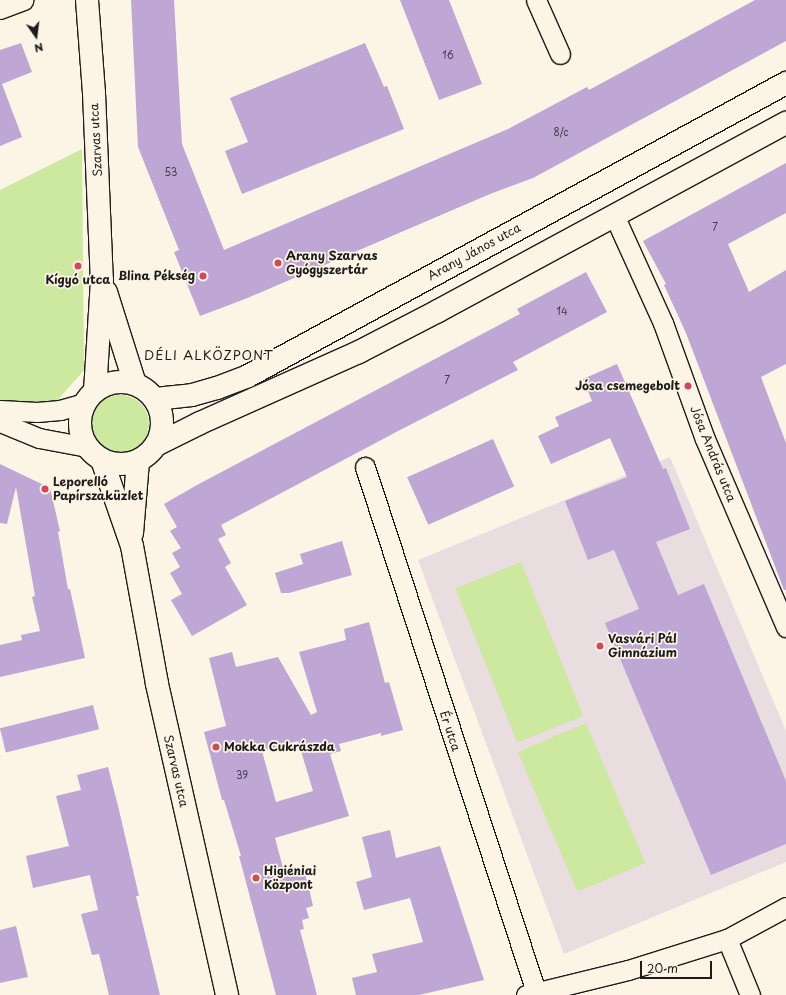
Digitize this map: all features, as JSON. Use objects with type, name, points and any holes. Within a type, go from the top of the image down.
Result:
[{"type":"street","points":[[0,9],[23,0]]},
{"type":"street","name":"Szarvas utca","points":[[87,0],[94,93],[102,280],[90,397]]},
{"type":"street","points":[[536,0],[560,54]]},
{"type":"street","name":"Arany János utca","points":[[154,399],[204,392],[248,376],[786,82]]},
{"type":"street","points":[[156,445],[200,423],[359,352],[438,311],[786,123]]},
{"type":"street","name":"Jósa András utca","points":[[614,215],[663,323],[706,439],[786,627]]},
{"type":"street","name":"Szarvas utca","points":[[102,280],[135,384]]},
{"type":"street","points":[[0,410],[37,412],[60,410],[90,397],[107,384],[121,382],[135,384],[146,390],[154,399],[162,417],[160,436],[156,445],[145,457],[138,461],[120,464],[94,453],[39,438],[0,422]]},
{"type":"street","points":[[90,397],[79,425],[83,440],[94,453]]},
{"type":"street","name":"Szarvas utca","points":[[94,453],[132,546],[157,684],[227,995]]},
{"type":"street","name":"Szarvas utca","points":[[132,546],[138,461]]},
{"type":"street","name":"Ér utca","points":[[365,467],[534,994]]},
{"type":"street","points":[[534,994],[628,970],[727,939],[786,907]]},
{"type":"street","points":[[727,939],[750,995]]},
{"type":"shaded area","name":"Vasvári Pál Gimnázium","points":[[670,457],[786,731],[786,862],[564,954],[418,560]]},
{"type":"green space","points":[[82,149],[84,370],[42,418],[0,403],[0,190]]},
{"type":"green space","points":[[114,395],[126,395],[141,403],[149,418],[149,430],[141,445],[126,453],[114,453],[99,445],[91,430],[91,418],[99,403]]},
{"type":"green space","points":[[521,562],[583,716],[517,743],[455,589]]},
{"type":"green space","points":[[586,723],[645,863],[577,892],[518,752]]},
{"type":"building","points":[[131,0],[174,0],[182,144],[224,250],[508,129],[587,87],[589,90],[755,0],[786,0],[786,41],[533,178],[490,194],[245,299],[200,316],[174,252],[179,250],[138,147]]},
{"type":"building","points":[[400,0],[449,0],[482,84],[439,100]]},
{"type":"building","points":[[21,43],[32,72],[2,84],[22,137],[0,146],[0,50]]},
{"type":"building","points":[[365,43],[384,87],[387,86],[404,129],[242,194],[225,151],[248,142],[230,98]]},
{"type":"building","points":[[786,163],[786,213],[728,244],[749,292],[786,270],[786,364],[761,377],[786,443],[786,590],[784,590],[686,333],[664,285],[666,284],[643,241]]},
{"type":"building","points":[[586,272],[607,312],[513,362],[518,370],[400,430],[221,525],[226,535],[218,539],[231,563],[225,567],[247,605],[192,636],[171,600],[182,594],[170,573],[180,567],[172,553],[181,548],[170,531],[177,527],[164,504],[197,485],[520,314],[517,309]]},
{"type":"building","name":"Vasvári Pál Gimnázium","points":[[617,364],[663,469],[666,468],[690,529],[656,542],[678,595],[704,584],[786,781],[786,844],[711,875],[605,623],[639,609],[614,550],[588,560],[565,501],[627,477],[610,438],[551,464],[538,436],[559,426],[555,417],[592,401],[583,379]]},
{"type":"building","points":[[493,439],[514,487],[428,525],[407,477]]},
{"type":"building","points":[[0,464],[50,488],[60,531],[58,532],[68,589],[70,589],[85,658],[0,677],[0,645],[22,640],[21,635],[40,631],[32,597],[35,596],[16,487],[7,524],[0,523]]},
{"type":"building","points":[[342,541],[352,575],[289,593],[281,593],[275,573],[303,564],[300,554]]},
{"type":"building","points":[[369,622],[385,683],[389,682],[403,730],[381,736],[381,733],[339,744],[341,751],[330,754],[349,816],[275,838],[285,875],[304,871],[309,888],[313,906],[306,908],[309,918],[302,920],[304,929],[300,930],[317,995],[276,995],[239,856],[241,856],[224,800],[222,800],[204,732],[226,726],[209,658],[232,652],[236,667],[278,657],[311,715],[317,712],[299,652],[346,640],[344,629]],"holes":[[[298,741],[313,791],[276,802],[262,751]]]},
{"type":"building","points":[[93,705],[99,729],[6,752],[0,728]]},
{"type":"building","points":[[108,767],[139,896],[136,896],[160,995],[109,995],[99,954],[92,955],[81,914],[98,910],[90,875],[33,888],[26,856],[69,846],[56,796],[81,790],[77,775]]},
{"type":"building","points":[[390,830],[396,858],[440,846],[484,980],[419,995],[356,995],[352,978],[377,972],[372,954],[423,942],[410,898],[364,910],[356,882],[372,877],[362,837]]},
{"type":"building","points":[[16,926],[28,977],[0,983],[0,930]]},
{"type":"place","name":"Arany Szarvas Gyógyszertár","points":[[278,263]]},
{"type":"place","name":"Kígyó utca","points":[[78,266]]},
{"type":"place","name":"Blina Pékség","points":[[203,276]]},
{"type":"place","name":"Jósa csemegebolt","points":[[688,386]]},
{"type":"place","name":"Leporelló Papírszaküzlet","points":[[45,489]]},
{"type":"place","name":"Vasvári Pál Gimnázium","points":[[600,646]]},
{"type":"place","name":"Mokka Cukrászda","points":[[216,747]]},
{"type":"place","name":"Higiéniai Központ","points":[[256,878]]},
{"type":"district","name":"DÉLI ALKÖZPONT","points":[[209,355]]}]
